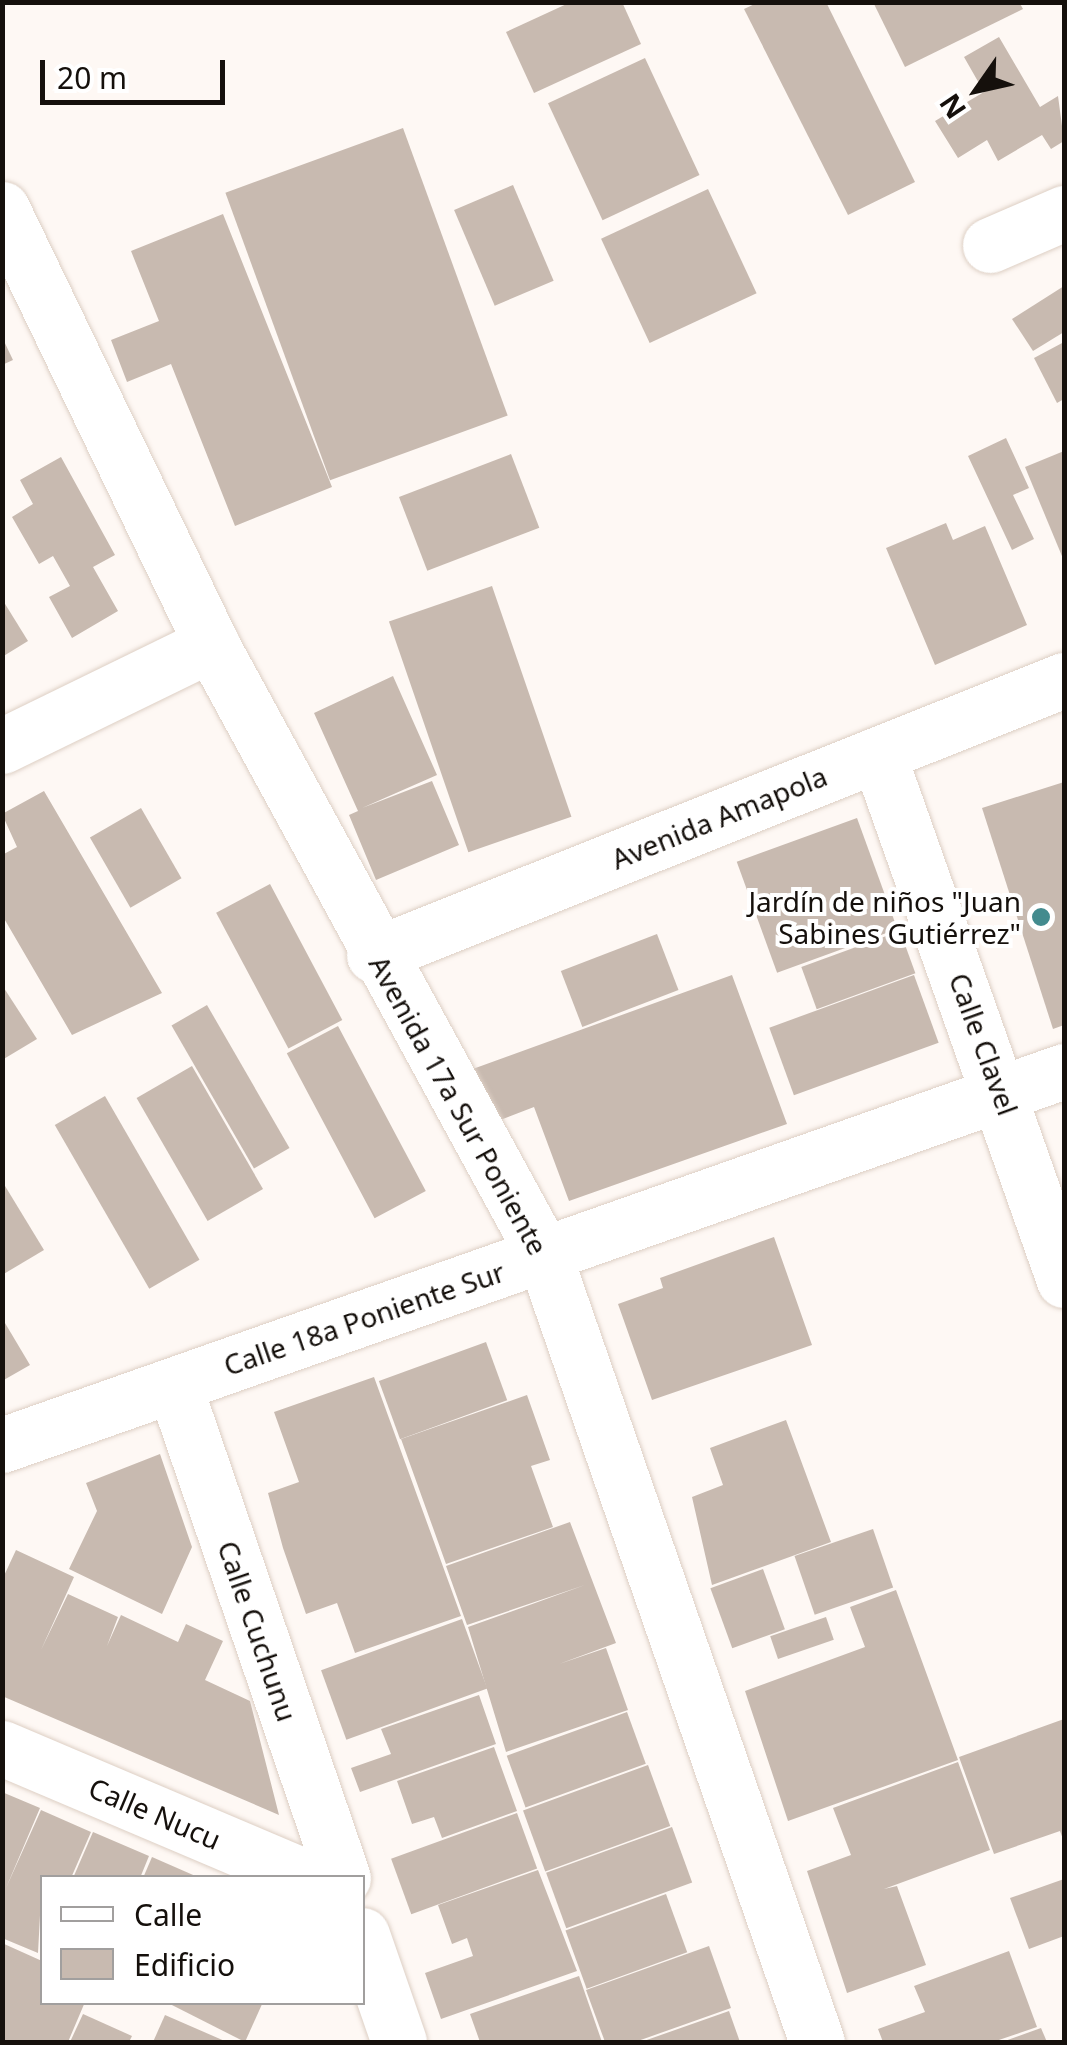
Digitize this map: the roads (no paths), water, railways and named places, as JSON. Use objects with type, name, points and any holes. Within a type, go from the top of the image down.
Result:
[{"type":"street","name":"Avenida 17a Sur Poniente","points":[[3,212],[212,644],[374,955],[544,1254],[818,2042]]},
{"type":"street","points":[[990,245],[1064,213]]},
{"type":"street","points":[[2,746],[212,644]]},
{"type":"street","name":"Avenida Amapola","points":[[374,955],[1064,680]]},
{"type":"street","name":"Calle Clavel","points":[[878,754],[1003,1092],[1064,1280]]},
{"type":"street","name":"Calle 18a Poniente Sur","points":[[2,1445],[1064,1071]]},
{"type":"street","name":"Calle Cuchunu","points":[[174,1385],[342,1875]]},
{"type":"street","name":"Calle Nucu","points":[[2,1748],[301,1875]]},
{"type":"street","points":[[365,1943],[400,2042]]},
{"type":"place","name":"Jardín de niños \"Juan Sabines Gutiérrez\"","points":[[1041,917]]}]
